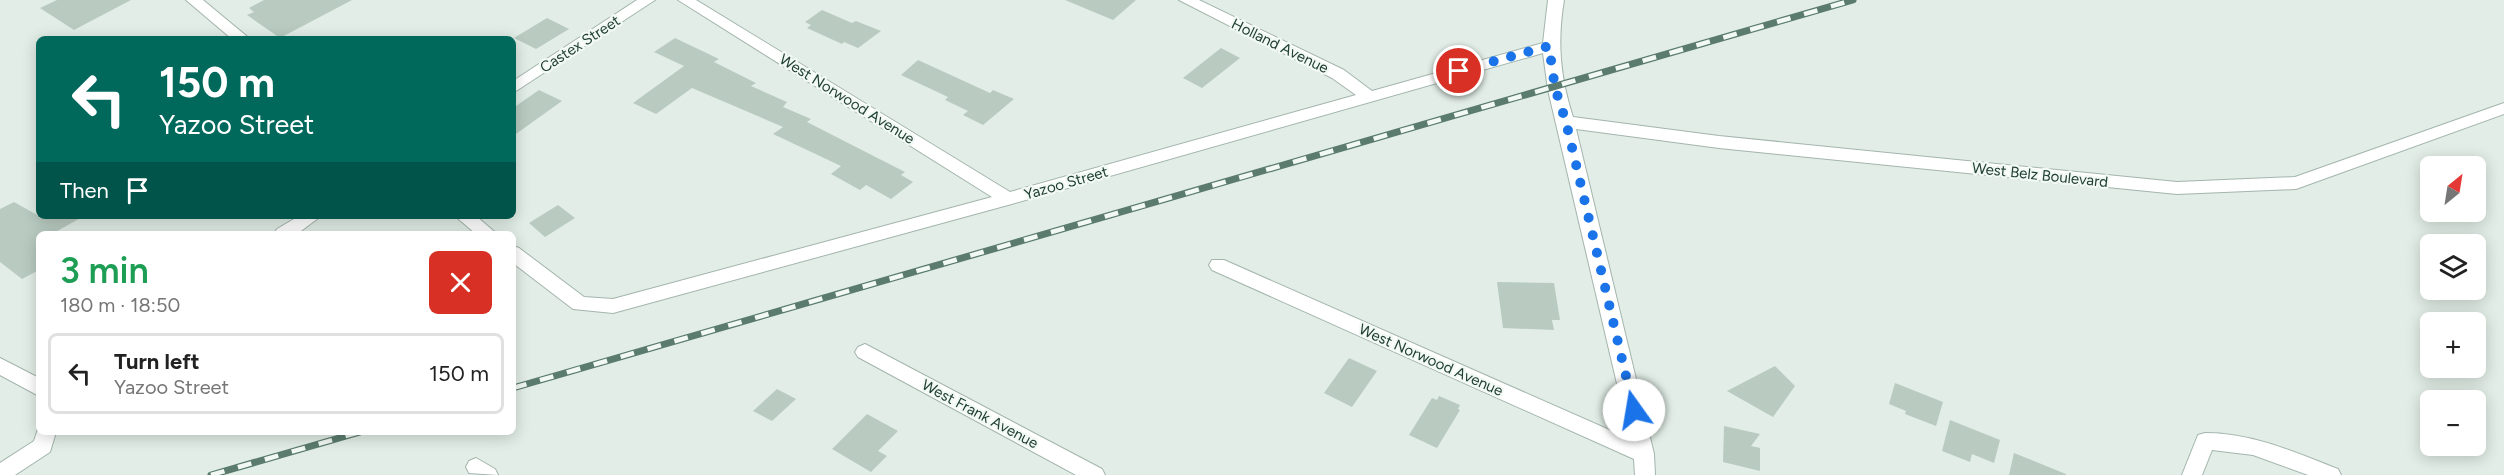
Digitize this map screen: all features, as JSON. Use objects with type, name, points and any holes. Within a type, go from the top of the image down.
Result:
[{"type":"street","points":[[194,0],[238,36]]},
{"type":"street","name":"Castex Street","points":[[516,86],[647,0]]},
{"type":"street","name":"West Norwood Avenue","points":[[686,0],[1008,199]]},
{"type":"street","name":"Holland Avenue","points":[[1187,0],[1338,74],[1370,97]]},
{"type":"street","points":[[1556,0],[1549,46],[1555,88],[1566,122],[1644,454],[1645,475]]},
{"type":"street","name":"Yazoo Street","points":[[516,255],[580,304],[614,306],[1008,199],[1549,46]]},
{"type":"street","name":"West Belz Boulevard","points":[[1566,122],[1719,142],[2177,188],[2296,183],[2504,108]]},
{"type":"street","points":[[288,231],[307,219]]},
{"type":"street","points":[[468,219],[484,231]]},
{"type":"street","name":"West Norwood Avenue","points":[[1218,265],[1644,454]]},
{"type":"street","name":"West Frank Avenue","points":[[866,352],[1095,475]]},
{"type":"street","points":[[0,366],[36,386]]},
{"type":"street","points":[[0,474],[45,439]]},
{"type":"street","points":[[2192,475],[2205,441],[2229,440],[2275,453],[2331,475]]},
{"type":"building","points":[[57,0],[131,0],[74,30],[40,8]]},
{"type":"building","points":[[264,0],[352,0],[284,36],[277,36],[247,15],[254,12],[249,8]]},
{"type":"building","points":[[1065,0],[1136,0],[1113,20]]},
{"type":"building","points":[[822,10],[852,23],[856,21],[881,31],[858,48],[844,42],[842,44],[807,28],[811,25],[805,22]]},
{"type":"building","points":[[547,18],[569,29],[536,49],[516,39],[516,37]]},
{"type":"building","points":[[675,38],[719,59],[714,62],[756,83],[751,86],[787,102],[783,107],[811,119],[807,122],[905,172],[901,175],[913,182],[891,199],[866,185],[860,190],[831,174],[841,166],[773,134],[783,127],[692,88],[656,114],[633,103],[684,66],[654,52]]},
{"type":"building","points":[[1221,48],[1240,58],[1202,88],[1183,78]]},
{"type":"building","points":[[918,60],[990,93],[993,90],[1014,99],[983,125],[963,115],[968,111],[945,100],[948,97],[901,75]]},
{"type":"building","points":[[539,90],[562,101],[516,134],[516,106]]},
{"type":"building","points":[[14,202],[36,214],[36,219],[79,219],[57,231],[36,231],[36,272],[22,279],[0,262],[0,209]]},
{"type":"building","points":[[558,205],[575,218],[545,237],[529,223]]},
{"type":"building","points":[[1497,282],[1554,283],[1560,320],[1552,320],[1554,330],[1503,328]]},
{"type":"building","points":[[1349,358],[1377,371],[1352,407],[1324,393]]},
{"type":"building","points":[[1775,366],[1795,386],[1773,417],[1727,391]]},
{"type":"building","points":[[1895,383],[1943,402],[1936,426],[1905,414],[1906,411],[1889,404]]},
{"type":"building","points":[[777,389],[796,399],[772,421],[753,411]]},
{"type":"building","points":[[1439,396],[1460,405],[1458,409],[1460,410],[1437,448],[1409,435],[1432,398],[1437,400]]},
{"type":"building","points":[[867,414],[898,431],[878,451],[887,456],[871,472],[832,449]]},
{"type":"building","points":[[1950,420],[2000,440],[1994,463],[1972,454],[1970,462],[1942,451]]},
{"type":"building","points":[[1724,426],[1760,434],[1751,446],[1760,448],[1760,471],[1723,462]]},
{"type":"building","points":[[2014,453],[2066,474],[2066,475],[2009,475]]},
{"type":"railway","points":[[516,387],[1853,0]]},
{"type":"railway","points":[[211,475],[350,435]]},
{"type":"route","points":[[1459,71],[1549,46],[1555,88],[1566,122],[1634,410]]}]
